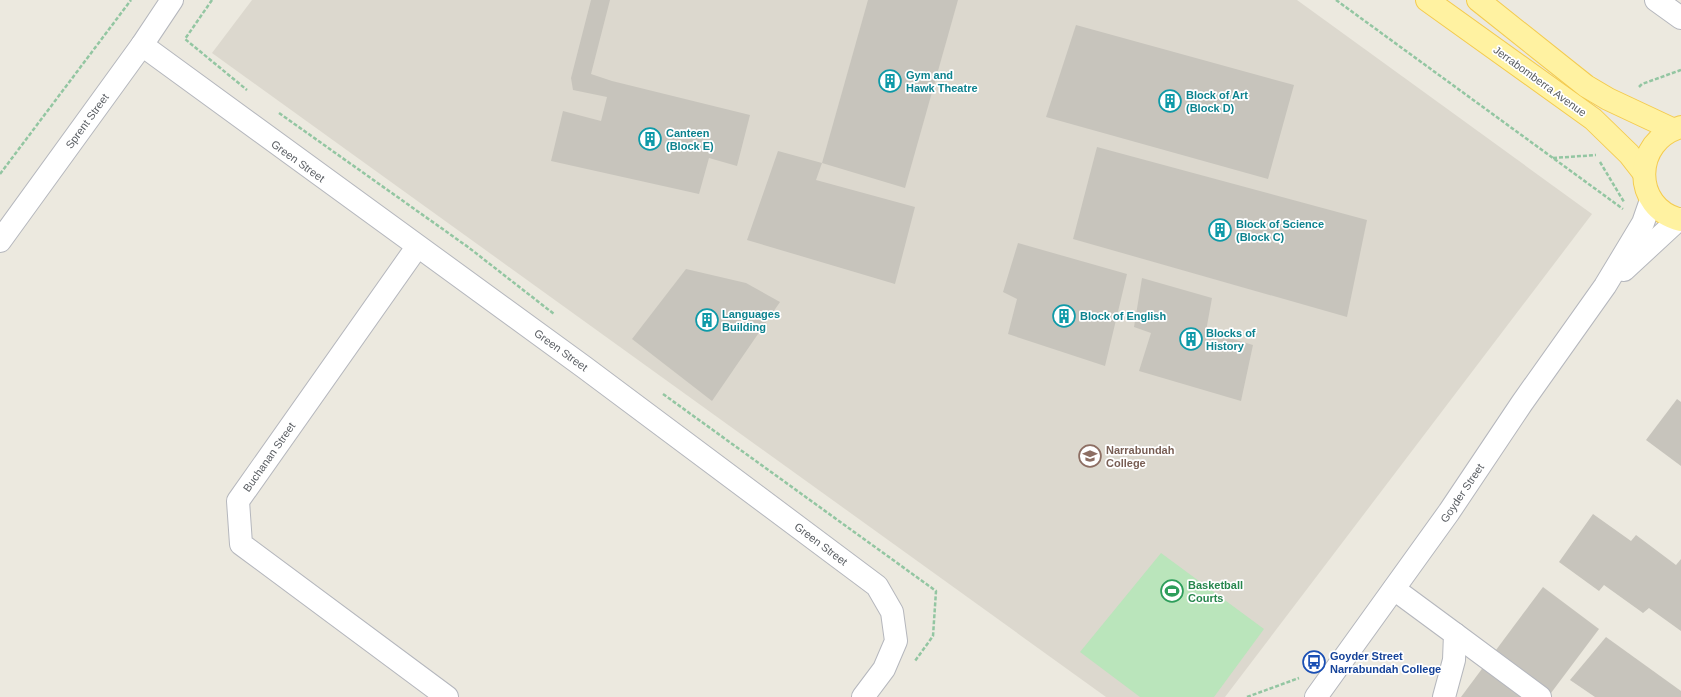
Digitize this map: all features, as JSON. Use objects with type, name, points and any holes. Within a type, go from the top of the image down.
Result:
[{"type":"main road","name":"Jerrabomberra Avenue","points":[[1427,0],[1593,120],[1630,154],[1644,172]]},
{"type":"main road","points":[[1478,0],[1586,86],[1608,99],[1676,128]]},
{"type":"main road","points":[[1676,128],[1657,140],[1647,154],[1644,172],[1645,186],[1651,200],[1663,212],[1680,220]]},
{"type":"street","name":"Sprent Street","points":[[0,241],[142,45],[172,0]]},
{"type":"street","points":[[1656,0],[1681,18]]},
{"type":"street","name":"Green Street","points":[[142,45],[584,367],[877,586],[892,612],[896,641],[884,669],[863,697]]},
{"type":"street","name":"Goyder Street","points":[[1316,697],[1449,512],[1522,403],[1605,286],[1638,219],[1651,200]]},
{"type":"street","name":"Goyder Street","points":[[1605,286],[1680,220]]},
{"type":"street","name":"Buchanan Street","points":[[418,247],[238,501],[240,537],[241,544],[447,697]]},
{"type":"street","points":[[1394,589],[1540,697]]},
{"type":"street","points":[[1444,697],[1454,660],[1455,634]]},
{"type":"path","points":[[0,174],[131,0]]},
{"type":"path","points":[[185,39],[212,0]]},
{"type":"path","points":[[1336,0],[1638,219]]},
{"type":"path","points":[[1642,84],[1681,70]]},
{"type":"path","points":[[1553,158],[1597,155],[1638,219]]},
{"type":"path","points":[[1247,697],[1301,677]]},
{"type":"shaded area","name":"Narrabundah College","points":[[252,0],[1297,0],[1592,214],[1225,697],[1106,697],[212,53]]},
{"type":"green space","name":"Basketball Courts","points":[[1161,553],[1264,629],[1214,697],[1140,697],[1080,652]]},
{"type":"building","name":"Canteen (Block E)","points":[[591,0],[610,0],[591,74],[612,81],[750,115],[737,166],[709,158],[699,194],[551,161],[563,111],[601,121],[607,97],[573,90],[571,78]]},
{"type":"building","name":"Gym and Hawk Theatre","points":[[868,0],[958,0],[905,188],[822,163]]},
{"type":"building","name":"Block of Art (Block D)","points":[[1076,25],[1294,85],[1268,179],[1046,117]]},
{"type":"building","name":"Block of Science (Block C)","points":[[1097,147],[1367,220],[1347,317],[1073,239]]},
{"type":"building","points":[[778,151],[822,163],[816,180],[915,207],[895,284],[747,240]]},
{"type":"building","name":"Block of English","points":[[1018,243],[1127,274],[1105,366],[1008,334],[1017,299],[1003,292]]},
{"type":"building","name":"Languages Building","points":[[686,269],[746,283],[780,302],[712,401],[632,339]]},
{"type":"building","name":"Blocks of History","points":[[1142,278],[1212,298],[1206,331],[1253,345],[1241,401],[1139,371],[1151,333],[1134,327]]},
{"type":"building","points":[[1677,399],[1681,402],[1681,466],[1646,440]]},
{"type":"building","points":[[1593,514],[1631,541],[1636,535],[1676,565],[1681,559],[1681,631],[1649,608],[1643,613],[1604,585],[1599,591],[1559,562]]},
{"type":"building","points":[[1543,587],[1599,629],[1548,697],[1461,697]]},
{"type":"building","points":[[1606,637],[1681,691],[1681,697],[1595,697],[1570,680]]},
{"type":"place","name":"Gym and Hawk Theatre","points":[[890,81]]},
{"type":"place","name":"Block of Art (Block D)","points":[[1170,101]]},
{"type":"place","name":"Canteen (Block E)","points":[[650,139]]},
{"type":"place","name":"Block of Science (Block C)","points":[[1220,230]]},
{"type":"place","name":"Block of English","points":[[1064,316]]},
{"type":"place","name":"Languages Building","points":[[707,320]]},
{"type":"place","name":"Blocks of History","points":[[1191,339]]},
{"type":"place","name":"Narrabundah College","points":[[1090,456]]},
{"type":"place","name":"Basketball Courts","points":[[1172,591]]},
{"type":"place","name":"Goyder Street Narrabundah College","points":[[1314,662]]}]
